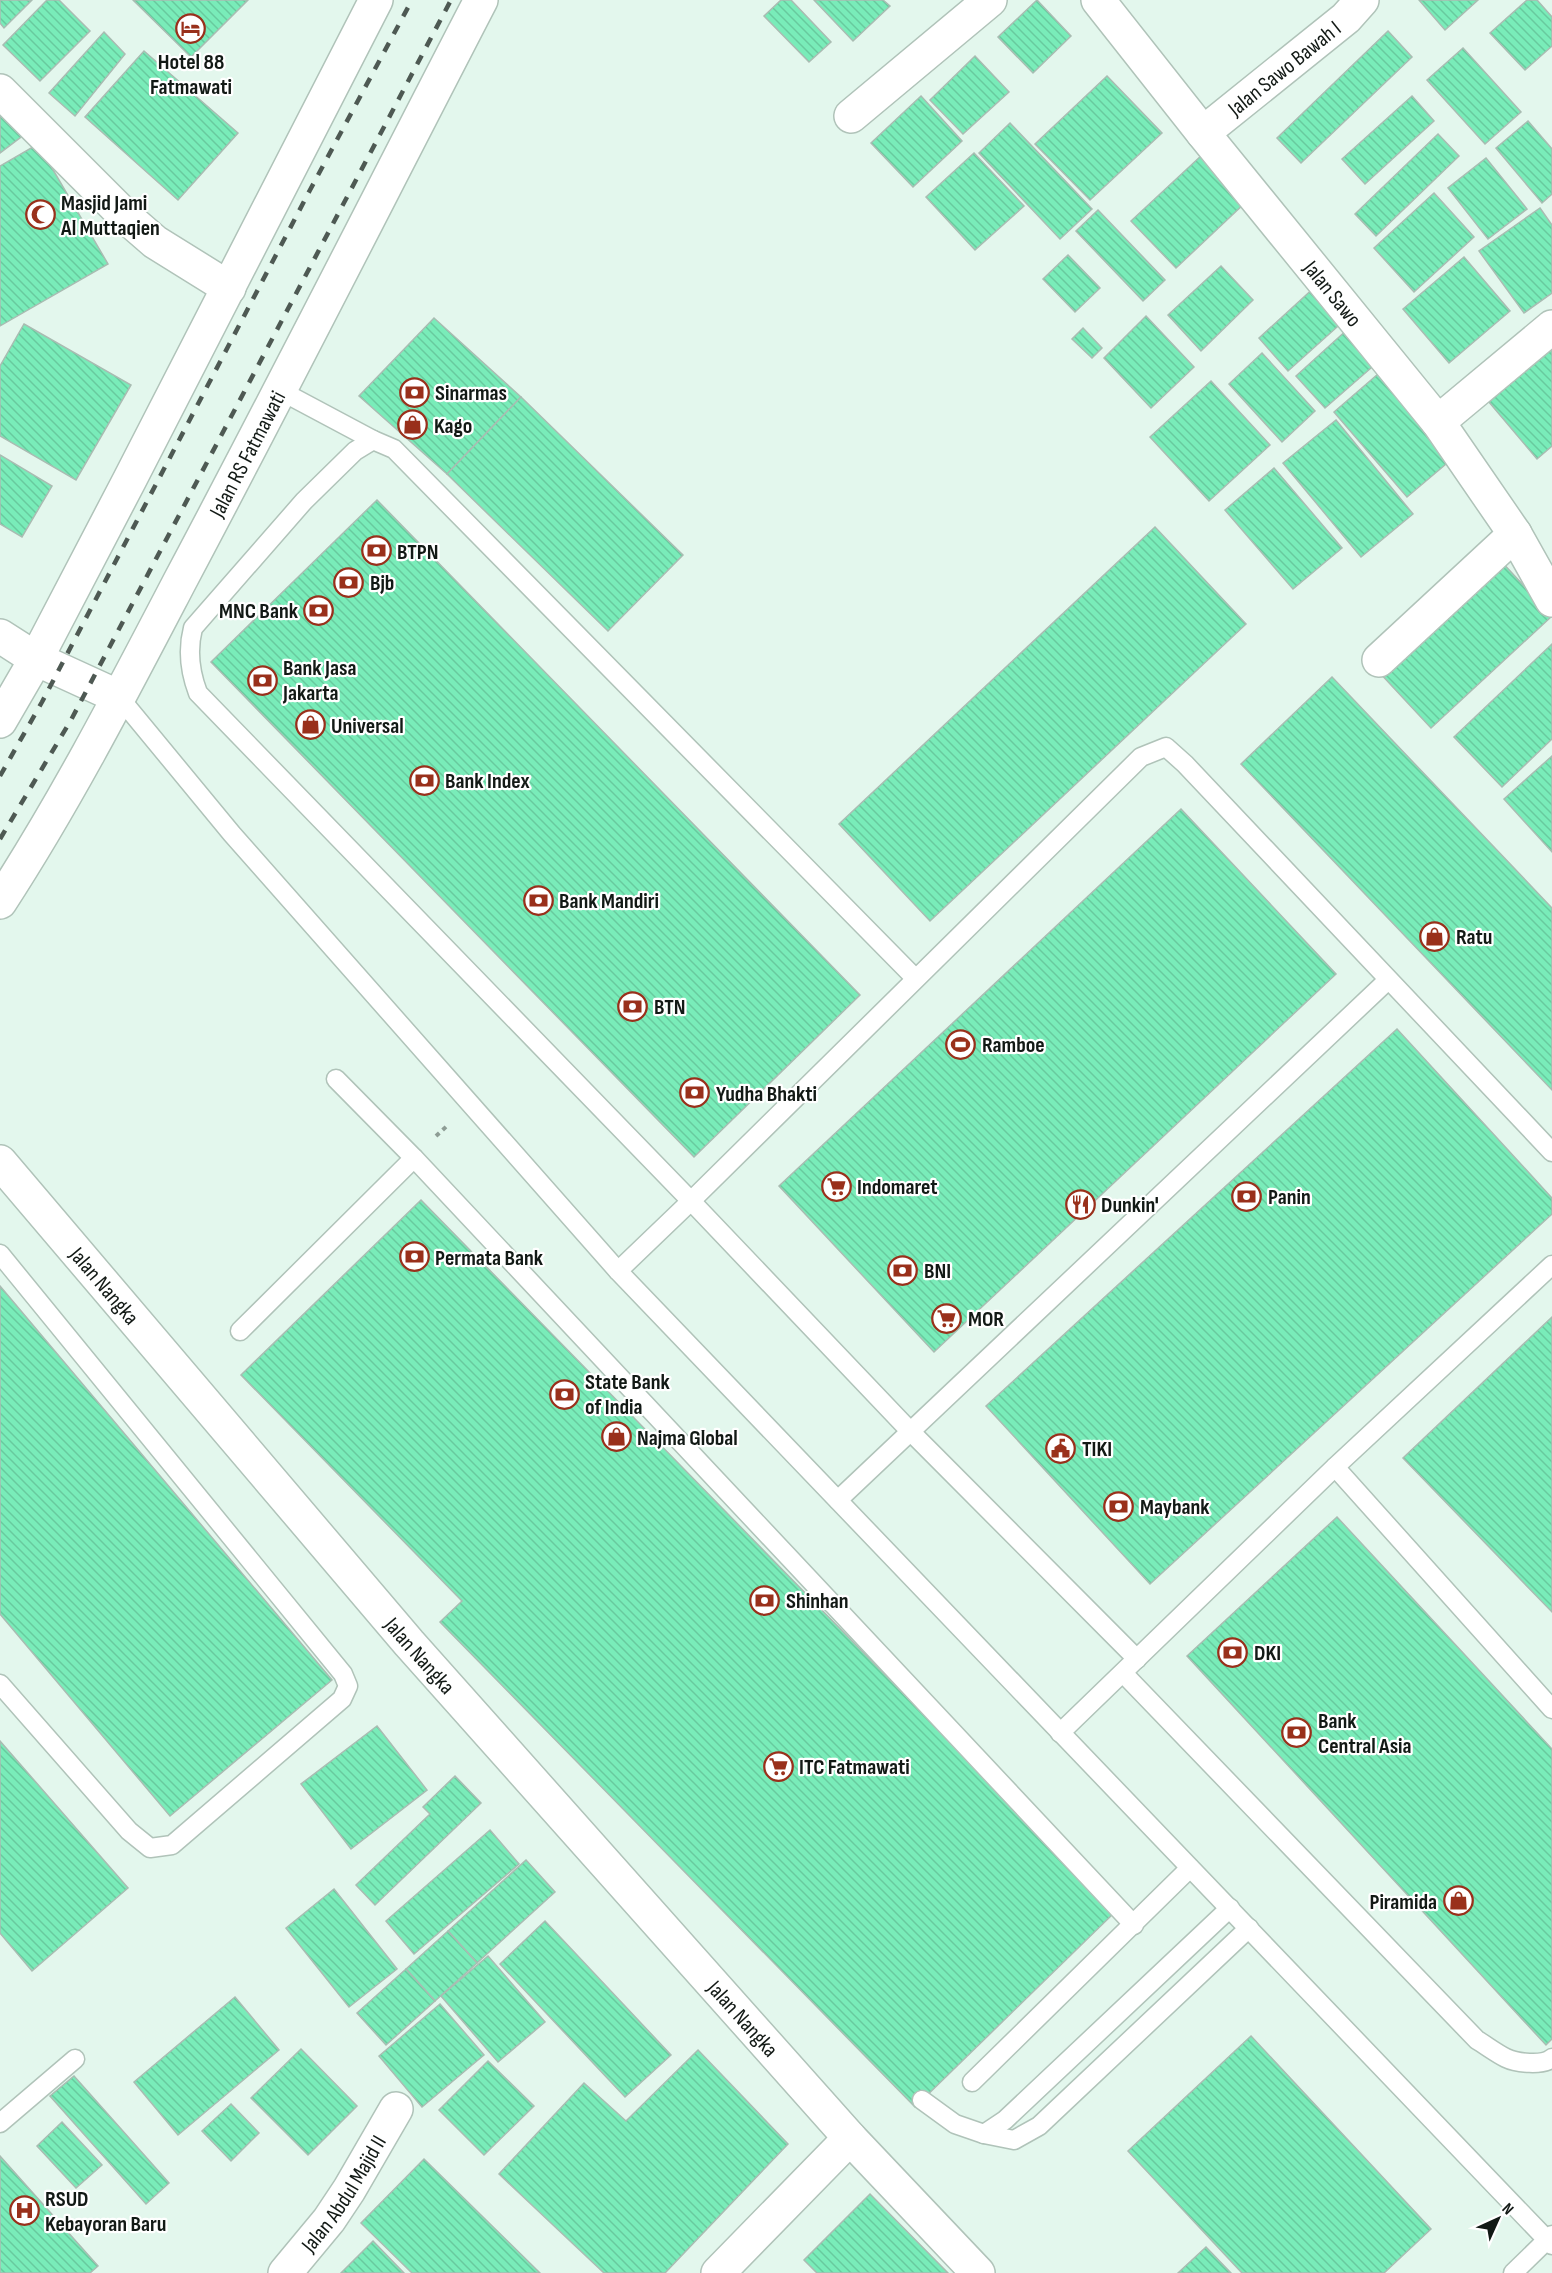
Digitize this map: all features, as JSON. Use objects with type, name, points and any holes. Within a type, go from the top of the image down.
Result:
[{"type":"street","points":[[0,721],[36,659],[376,0]]},
{"type":"street","name":"Jalan RS Fatmawati","points":[[0,902],[19,873],[119,697],[281,391],[481,0]]},
{"type":"street","points":[[851,116],[990,0]]},
{"type":"street","name":"Jalan Sawo","points":[[1098,0],[1438,422],[1515,534],[1552,600]]},
{"type":"street","name":"Jalan Sawo Bawah I","points":[[1203,133],[1346,18],[1362,0]]},
{"type":"street","points":[[0,92],[125,216],[155,242],[229,288]]},
{"type":"street","points":[[1438,422],[1552,327]]},
{"type":"street","points":[[1379,660],[1515,534]]},
{"type":"street","points":[[0,636],[36,659],[119,697]]},
{"type":"street","name":"Jalan Nangka","points":[[0,1162],[409,1643],[850,2138],[978,2273]]},
{"type":"street","name":"Jalan Abdul Majid II","points":[[285,2273],[329,2220],[396,2109]]},
{"type":"street","points":[[718,2273],[850,2138]]},
{"type":"lane","points":[[281,391],[373,440],[394,448],[915,978]]},
{"type":"lane","points":[[373,440],[355,451],[304,501],[193,628],[189,644],[190,662],[198,693],[910,1431],[1137,1659]]},
{"type":"lane","points":[[119,697],[232,834],[618,1271],[1060,1733],[1551,2240],[1513,2273]]},
{"type":"lane","points":[[618,1271],[691,1202],[1141,757],[1166,747],[1185,764],[1552,1152]]},
{"type":"lane","points":[[838,1500],[1388,980]]},
{"type":"lane","points":[[336,1079],[414,1158],[1134,1925]]},
{"type":"lane","points":[[240,1331],[414,1158]]},
{"type":"lane","points":[[0,1254],[343,1674],[348,1686],[342,1699],[172,1845],[150,1848],[129,1831],[0,1684]]},
{"type":"lane","points":[[1060,1733],[1335,1467],[1552,1265]]},
{"type":"lane","points":[[1335,1467],[1552,1709]]},
{"type":"lane","points":[[1123,1673],[1477,2040],[1508,2059],[1548,2062],[1552,2058]]},
{"type":"lane","points":[[972,2082],[1190,1868]]},
{"type":"lane","points":[[984,2134],[1005,2120],[1230,1908]]},
{"type":"lane","points":[[922,2100],[955,2124],[984,2134],[1014,2140],[1038,2126],[1249,1928]]},
{"type":"lane","points":[[0,2123],[75,2059]]},
{"type":"path","points":[[414,1158],[470,1103]]},
{"type":"building","points":[[0,0],[32,0],[4,28],[0,23]]},
{"type":"building","points":[[47,0],[59,0],[90,31],[40,81],[3,45]]},
{"type":"building","name":"Hotel 88 Fatmawati","points":[[133,0],[248,0],[191,57]]},
{"type":"building","points":[[781,0],[791,0],[831,42],[809,62],[764,16]]},
{"type":"building","points":[[814,0],[883,0],[890,6],[853,41]]},
{"type":"building","points":[[1037,0],[1071,36],[1033,73],[998,37]]},
{"type":"building","points":[[1419,0],[1478,0],[1445,30]]},
{"type":"building","points":[[1527,0],[1537,0],[1552,17],[1552,46],[1525,70],[1490,33]]},
{"type":"building","points":[[1388,31],[1412,57],[1301,163],[1277,138]]},
{"type":"building","points":[[104,32],[125,54],[75,116],[49,93]]},
{"type":"building","points":[[1463,48],[1521,112],[1485,144],[1427,80]]},
{"type":"building","points":[[144,51],[238,133],[178,200],[85,117]]},
{"type":"building","points":[[975,56],[1009,92],[963,134],[930,100]]},
{"type":"building","points":[[1107,76],[1162,133],[1090,200],[1035,144]]},
{"type":"building","points":[[921,96],[962,141],[913,187],[871,143]]},
{"type":"building","points":[[1412,96],[1434,121],[1365,184],[1342,159]]},
{"type":"building","points":[[0,100],[25,134],[0,153]]},
{"type":"building","points":[[1528,121],[1552,149],[1552,194],[1542,203],[1496,148]]},
{"type":"building","points":[[1010,123],[1092,209],[1060,239],[979,153]]},
{"type":"building","points":[[1438,134],[1459,156],[1376,236],[1355,214]]},
{"type":"building","name":"Masjid Jami Al Muttaqien","points":[[38,144],[108,264],[0,326],[0,166]]},
{"type":"building","points":[[974,153],[1024,206],[975,250],[926,197]]},
{"type":"building","points":[[1202,155],[1247,201],[1176,268],[1131,221]]},
{"type":"building","points":[[1486,158],[1527,209],[1488,239],[1448,188]]},
{"type":"building","points":[[1434,193],[1474,237],[1414,292],[1374,248]]},
{"type":"building","points":[[1540,208],[1552,225],[1552,293],[1524,313],[1479,251]]},
{"type":"building","points":[[1098,210],[1165,280],[1143,301],[1076,231]]},
{"type":"building","points":[[1068,255],[1100,288],[1075,312],[1043,279]]},
{"type":"building","points":[[1464,257],[1510,311],[1449,363],[1403,309]]},
{"type":"building","points":[[1221,266],[1253,300],[1201,351],[1168,315]]},
{"type":"building","points":[[1317,285],[1347,318],[1288,371],[1259,338]]},
{"type":"building","points":[[1146,316],[1194,367],[1151,408],[1104,358]]},
{"type":"building","points":[[434,318],[521,397],[447,474],[359,396]]},
{"type":"building","points":[[24,324],[131,385],[76,480],[0,436],[0,366]]},
{"type":"building","points":[[1083,328],[1102,348],[1092,358],[1072,339]]},
{"type":"building","points":[[1349,328],[1379,361],[1325,408],[1296,376]]},
{"type":"building","points":[[1552,349],[1552,446],[1537,459],[1489,402]]},
{"type":"building","points":[[1262,353],[1315,411],[1282,442],[1229,384]]},
{"type":"building","points":[[1378,374],[1452,459],[1407,497],[1334,412]]},
{"type":"building","points":[[1211,381],[1270,445],[1209,501],[1150,437]]},
{"type":"building","points":[[521,397],[683,555],[608,631],[447,474]]},
{"type":"building","points":[[1336,420],[1413,514],[1361,557],[1283,463]]},
{"type":"building","points":[[0,455],[52,486],[22,537],[0,524]]},
{"type":"building","points":[[1274,468],[1342,548],[1293,589],[1225,510]]},
{"type":"building","points":[[377,500],[860,995],[694,1157],[211,662]]},
{"type":"building","points":[[1155,527],[1246,624],[930,921],[839,824]]},
{"type":"building","points":[[1499,559],[1552,616],[1431,728],[1378,671]]},
{"type":"building","points":[[1552,644],[1552,739],[1502,787],[1454,737]]},
{"type":"building","points":[[1332,677],[1552,908],[1552,1090],[1241,764]]},
{"type":"building","points":[[1552,756],[1552,852],[1504,799]]},
{"type":"building","points":[[1181,809],[1336,974],[934,1352],[779,1186]]},
{"type":"building","points":[[1397,1029],[1552,1198],[1552,1214],[1150,1584],[986,1406]]},
{"type":"building","name":"ITC Fatmawati","points":[[421,1200],[1116,1911],[915,2107],[440,1622],[462,1601],[241,1375]]},
{"type":"building","points":[[0,1286],[332,1680],[170,1816],[0,1614]]},
{"type":"building","points":[[1552,1317],[1552,1612],[1403,1458]]},
{"type":"building","points":[[1337,1517],[1552,1749],[1552,2039],[1546,2045],[1187,1656]]},
{"type":"building","points":[[377,1726],[427,1790],[351,1849],[301,1784]]},
{"type":"building","points":[[0,1741],[128,1888],[32,1971],[0,1933]]},
{"type":"building","points":[[455,1776],[481,1803],[375,1905],[356,1885],[430,1814],[423,1807]]},
{"type":"building","points":[[490,1830],[519,1864],[414,1954],[386,1921]]},
{"type":"building","points":[[526,1860],[555,1892],[477,1963],[448,1931]]},
{"type":"building","points":[[334,1889],[397,1969],[349,2007],[286,1928]]},
{"type":"building","points":[[545,1921],[671,2055],[625,2097],[500,1964]]},
{"type":"building","points":[[448,1931],[477,1963],[435,2001],[406,1969]]},
{"type":"building","points":[[488,1956],[545,2022],[498,2062],[441,1996]]},
{"type":"building","points":[[406,1969],[435,2001],[386,2045],[357,2013]]},
{"type":"building","points":[[235,1997],[279,2050],[178,2135],[134,2082]]},
{"type":"building","points":[[440,2004],[484,2055],[422,2107],[379,2056]]},
{"type":"building","points":[[1251,2036],[1431,2229],[1384,2273],[1242,2273],[1128,2151]]},
{"type":"building","points":[[301,2049],[357,2106],[308,2155],[251,2098]]},
{"type":"building","points":[[698,2050],[788,2144],[665,2273],[604,2273],[499,2174],[584,2083],[626,2121]]},
{"type":"building","points":[[488,2061],[534,2106],[484,2155],[439,2110]]},
{"type":"building","points":[[74,2076],[169,2183],[146,2204],[50,2096]]},
{"type":"building","points":[[231,2104],[259,2133],[231,2161],[202,2131]]},
{"type":"building","points":[[62,2122],[102,2165],[76,2188],[37,2146]]},
{"type":"building","name":"RSUD Kebayoran Baru","points":[[0,2156],[98,2266],[90,2273],[0,2273]]},
{"type":"building","points":[[424,2159],[540,2273],[412,2273],[361,2223]]},
{"type":"building","points":[[870,2194],[948,2273],[817,2273],[804,2260]]},
{"type":"building","points":[[373,2241],[404,2273],[341,2273]]},
{"type":"building","points":[[1206,2247],[1231,2273],[1178,2273]]},
{"type":"railway","points":[[0,776],[42,702],[412,0]]},
{"type":"railway","points":[[0,839],[71,720],[451,0]]},
{"type":"place","name":"Hotel 88 Fatmawati","points":[[191,29]]},
{"type":"place","name":"Masjid Jami Al Muttaqien","points":[[40,215]]},
{"type":"place","name":"Sinarmas","points":[[414,392]]},
{"type":"place","name":"Kago","points":[[413,425]]},
{"type":"place","name":"BTPN","points":[[376,551]]},
{"type":"place","name":"Bjb","points":[[349,582]]},
{"type":"place","name":"MNC Bank","points":[[319,610]]},
{"type":"place","name":"Bank Jasa Jakarta","points":[[262,680]]},
{"type":"place","name":"Universal","points":[[310,725]]},
{"type":"place","name":"Bank Index","points":[[424,780]]},
{"type":"place","name":"Bank Mandiri","points":[[538,900]]},
{"type":"place","name":"Ratu","points":[[1435,936]]},
{"type":"place","name":"BTN","points":[[633,1006]]},
{"type":"place","name":"Ramboe","points":[[961,1044]]},
{"type":"place","name":"Yudha Bhakti","points":[[695,1093]]},
{"type":"place","name":"Indomaret","points":[[836,1186]]},
{"type":"place","name":"Panin","points":[[1247,1196]]},
{"type":"place","name":"Dunkin'","points":[[1080,1204]]},
{"type":"place","name":"Permata Bank","points":[[414,1257]]},
{"type":"place","name":"BNI","points":[[903,1270]]},
{"type":"place","name":"MOR","points":[[947,1318]]},
{"type":"place","name":"State Bank of India","points":[[564,1394]]},
{"type":"place","name":"Najma Global","points":[[616,1437]]},
{"type":"place","name":"TIKI","points":[[1061,1448]]},
{"type":"place","name":"Maybank","points":[[1119,1506]]},
{"type":"place","name":"Shinhan","points":[[765,1600]]},
{"type":"place","name":"DKI","points":[[1233,1652]]},
{"type":"place","name":"Bank Central Asia","points":[[1297,1733]]},
{"type":"place","name":"ITC Fatmawati","points":[[778,1766]]},
{"type":"place","name":"Piramida","points":[[1458,1901]]},
{"type":"place","name":"RSUD Kebayoran Baru","points":[[24,2211]]}]
